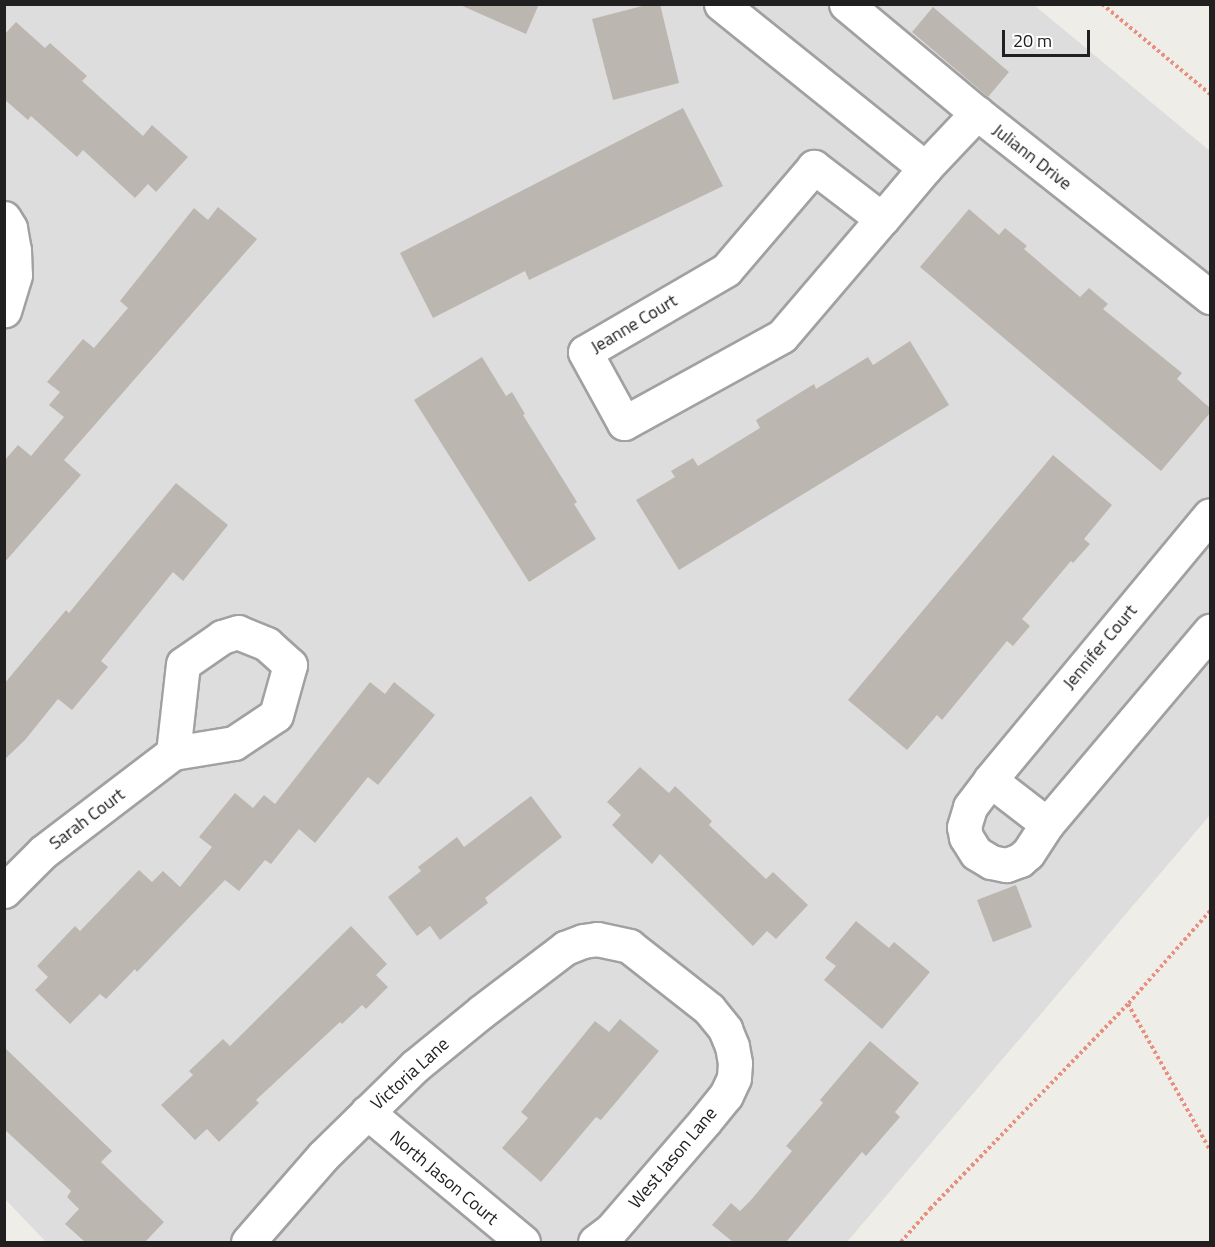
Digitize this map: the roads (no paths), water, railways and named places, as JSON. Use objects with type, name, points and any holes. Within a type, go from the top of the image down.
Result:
[{"type":"street","points":[[721,4],[926,168]]},
{"type":"street","points":[[846,4],[977,113]]},
{"type":"street","name":"Juliann Drive","points":[[926,168],[977,113],[1210,297]]},
{"type":"street","name":"Jeanne Court","points":[[882,219],[814,167],[726,270],[585,352],[624,423],[782,336],[926,168]]},
{"type":"street","points":[[4,218],[10,228],[15,275],[4,310]]},
{"type":"street","name":"Jennifer Court","points":[[990,780],[1210,515]]},
{"type":"street","points":[[1047,824],[990,780],[970,807],[965,819],[966,837],[976,853],[991,862],[1013,864],[1028,853],[1047,824],[1210,632]]},
{"type":"street","name":"Sarah Court","points":[[4,891],[43,852],[173,753]]},
{"type":"street","name":"West Jason Lane","points":[[595,1242],[611,1230],[726,1095],[734,1078],[735,1063],[732,1046],[725,1029],[709,1009],[637,951],[622,943],[597,939]]},
{"type":"street","name":"Victoria Lane","points":[[248,1242],[323,1156],[367,1112],[456,1032],[565,948],[583,941],[597,939]]},
{"type":"street","name":"North Jason Court","points":[[367,1112],[523,1242]]}]
